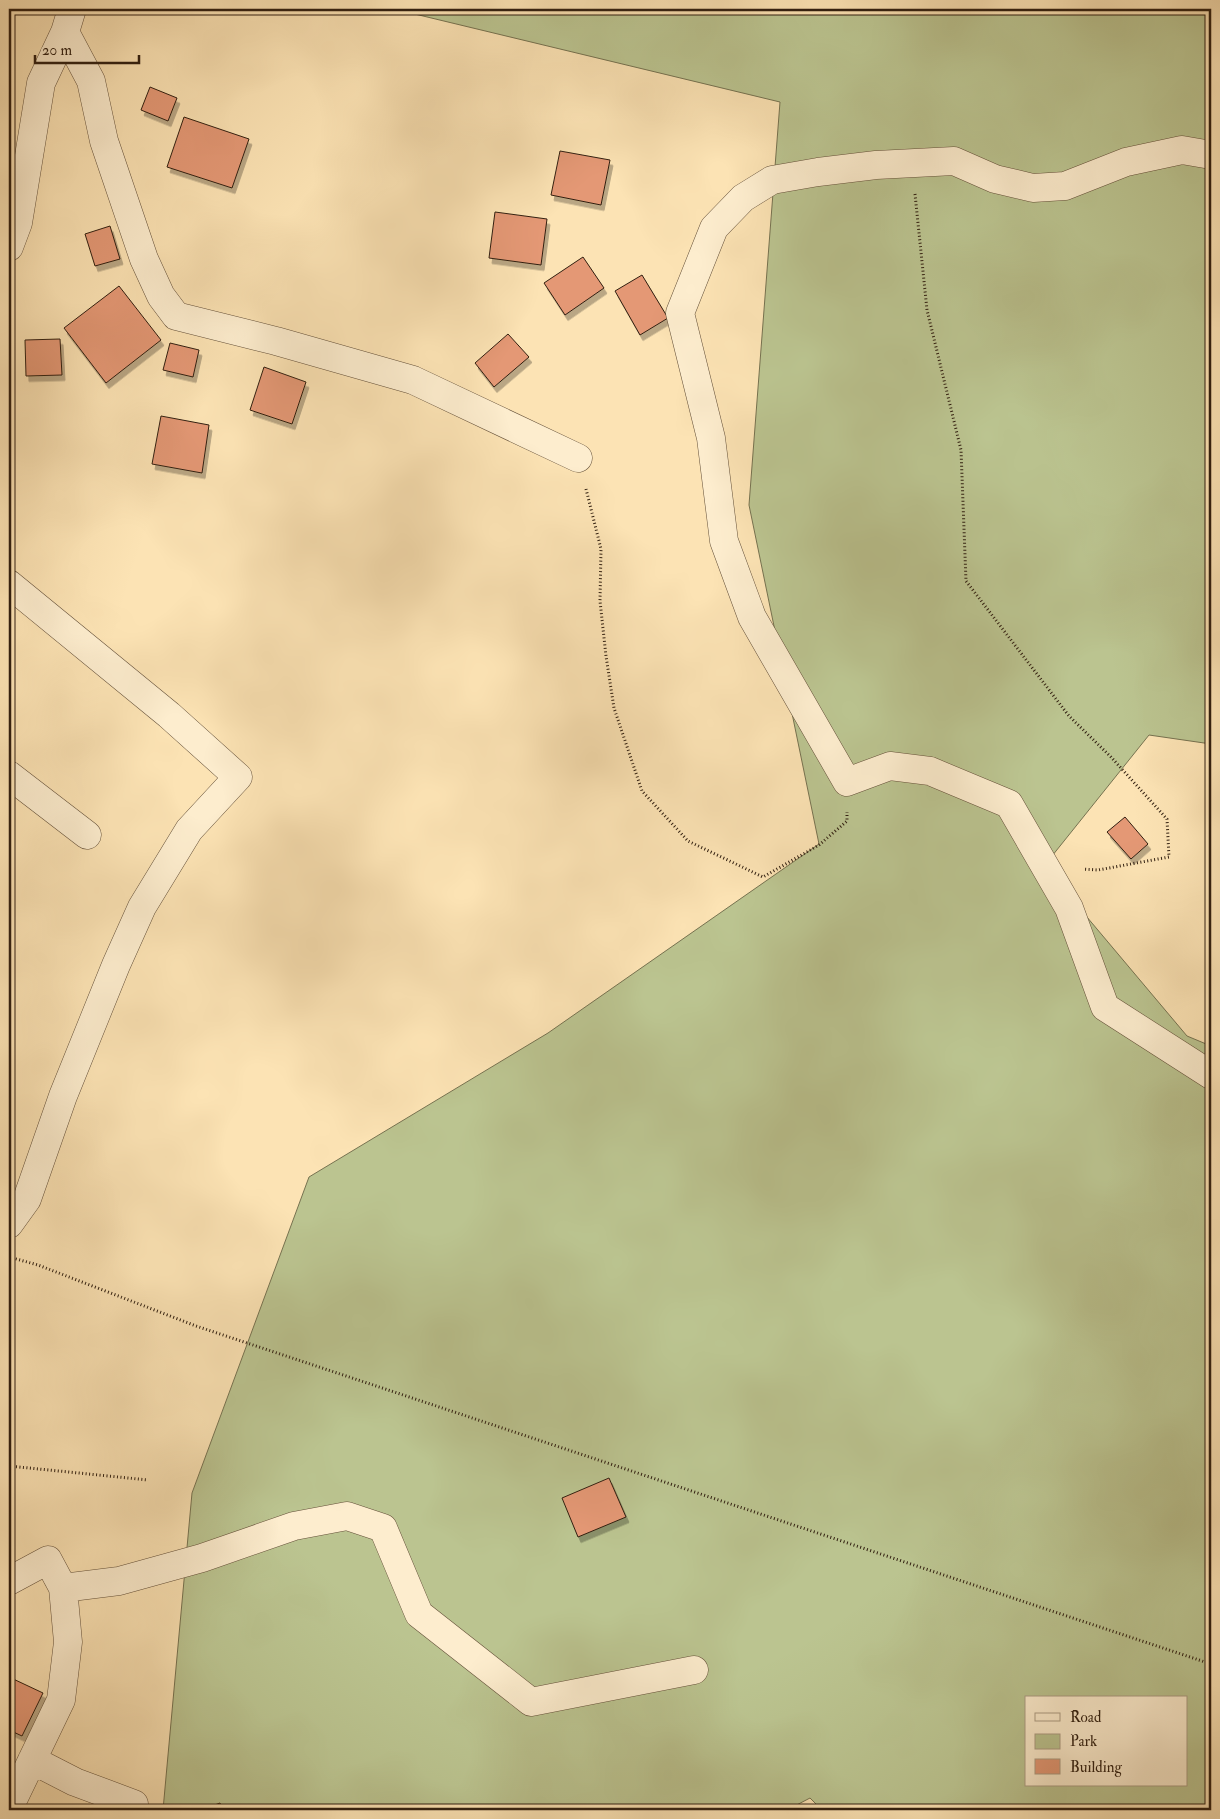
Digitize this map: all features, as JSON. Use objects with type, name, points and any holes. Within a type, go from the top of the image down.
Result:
[{"type":"street","points":[[9,247],[18,223],[41,83],[69,20]]},
{"type":"street","points":[[69,20],[91,81],[104,141],[144,259],[160,296],[176,316],[276,341],[413,380],[578,458]]},
{"type":"street","points":[[1211,155],[1182,150],[1126,162],[1065,186],[1033,188],[995,180],[954,161],[876,165],[772,180],[743,198],[714,228],[680,313],[711,438],[724,541],[752,617],[847,782],[890,766],[930,771],[1009,804],[1069,908],[1105,1007],[1211,1075]]},
{"type":"street","points":[[9,584],[169,715],[238,776],[190,830],[142,907],[116,964],[63,1096],[26,1199],[9,1224]]},
{"type":"street","points":[[9,776],[87,836]]},
{"type":"street","points":[[63,1588],[119,1581],[202,1558],[294,1526],[347,1516],[383,1528],[419,1614],[531,1702],[694,1670]]},
{"type":"street","points":[[9,1581],[48,1560],[63,1588],[68,1642],[61,1700],[9,1808]]},
{"type":"street","points":[[32,1760],[75,1782],[134,1804]]},
{"type":"path","points":[[912,164],[927,310],[961,450],[966,581],[1069,716],[1111,757],[1167,819],[1169,857],[1098,870],[1044,866]]},
{"type":"path","points":[[578,458],[601,549],[600,600],[614,708],[642,791],[688,841],[763,877],[819,845],[847,821],[847,782]]},
{"type":"path","points":[[9,1256],[38,1265],[215,1332],[1211,1664]]},
{"type":"path","points":[[9,1466],[148,1480]]},
{"type":"green space","points":[[394,9],[1211,9],[1211,744],[1149,735],[1044,866],[1187,1036],[1211,1046],[1211,1810],[822,1810],[810,1798],[787,1810],[163,1810],[192,1493],[309,1177],[548,1033],[819,844],[749,505],[780,102]]},
{"type":"building","points":[[150,87],[177,98],[168,121],[141,110]]},
{"type":"building","points":[[184,117],[249,139],[232,188],[167,167]]},
{"type":"building","points":[[560,151],[610,160],[601,205],[551,195]]},
{"type":"building","points":[[495,212],[547,219],[541,265],[489,258]]},
{"type":"building","points":[[110,226],[120,259],[95,266],[85,234]]},
{"type":"building","points":[[583,257],[604,288],[565,315],[544,283]]},
{"type":"building","points":[[642,275],[668,318],[640,335],[615,291]]},
{"type":"building","points":[[119,286],[161,340],[106,383],[64,328]]},
{"type":"building","points":[[508,334],[529,357],[494,387],[475,363]]},
{"type":"building","points":[[60,339],[62,375],[26,376],[25,340]]},
{"type":"building","points":[[170,343],[199,350],[193,377],[163,370]]},
{"type":"building","points":[[264,367],[306,382],[292,424],[250,410]]},
{"type":"building","points":[[161,416],[209,425],[202,473],[152,464]]},
{"type":"building","points":[[1125,817],[1148,844],[1131,859],[1107,832]]},
{"type":"building","points":[[609,1478],[626,1517],[578,1537],[562,1498]]},
{"type":"building","points":[[9,1677],[43,1693],[22,1736],[9,1730]]},
{"type":"building","points":[[220,1803],[223,1810],[201,1810]]}]
